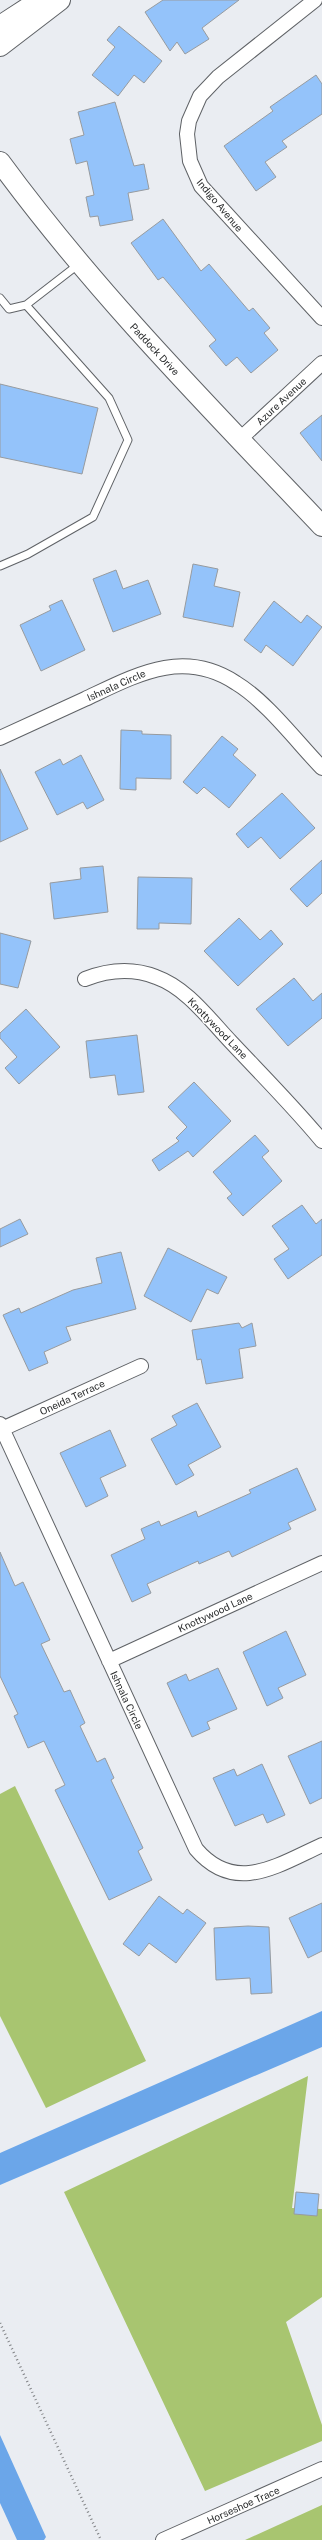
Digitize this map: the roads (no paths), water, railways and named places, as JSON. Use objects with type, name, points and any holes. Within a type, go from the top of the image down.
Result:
[{"type":"street","points":[[0,26],[37,2],[60,0]]},
{"type":"street","points":[[0,46],[60,0]]},
{"type":"street","name":"Indigo Avenue","points":[[315,0],[208,86],[194,108],[187,134],[190,161],[201,186],[322,318]]},
{"type":"street","name":"Paddock Drive","points":[[0,162],[80,264],[124,316],[322,526]]},
{"type":"street","name":"Azure Avenue","points":[[240,439],[322,363]]},
{"type":"street","name":"Ishnala Circle","points":[[0,738],[137,675],[162,668],[187,666],[225,676],[247,690],[322,768]]},
{"type":"street","name":"Knottywood Lane","points":[[85,979],[109,972],[133,971],[156,977],[178,988],[256,1068],[322,1142]]},
{"type":"street","name":"Oneida Terrace","points":[[1,1427],[141,1366]]},
{"type":"street","name":"Ishnala Circle","points":[[1,1427],[196,1849],[205,1859],[228,1872],[255,1873],[322,1845]]},
{"type":"street","name":"Knottywood Lane","points":[[109,1661],[322,1562]]},
{"type":"street","name":"Horseshoe Trace","points":[[163,2540],[322,2470]]},
{"type":"lane","points":[[0,298],[9,309],[26,305],[80,264]]},
{"type":"lane","points":[[0,566],[28,554],[93,517],[128,440],[109,398],[26,305]]},
{"type":"water","points":[[322,2011],[322,2047],[0,2185],[0,2153]]},
{"type":"water","points":[[0,2435],[46,2537],[44,2540],[17,2540],[0,2503]]}]
